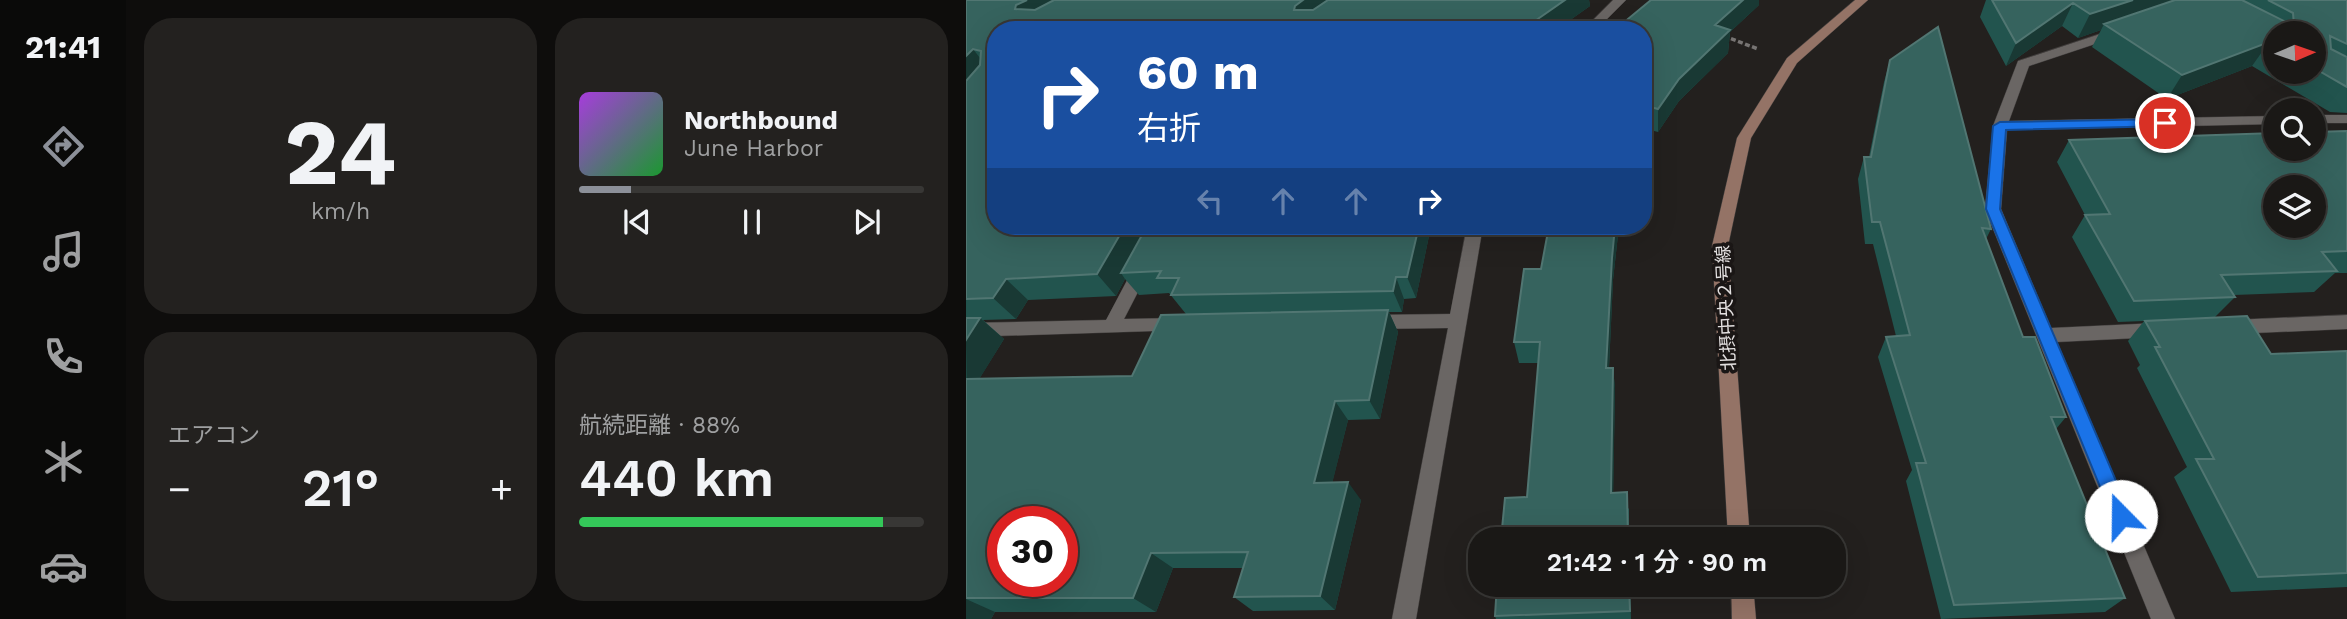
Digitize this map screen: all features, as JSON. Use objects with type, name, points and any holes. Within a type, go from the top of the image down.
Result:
[{"type":"street","points":[[1598,21],[1620,0]]},
{"type":"street","name":"北摂中央２号線","points":[[1738,527],[1720,246],[1744,138],[1792,61],[1863,0]]},
{"type":"street","points":[[2138,25],[2023,64],[2000,126],[1993,209],[2048,334],[2163,619]]},
{"type":"street","points":[[2326,119],[2347,118]]},
{"type":"street","points":[[2000,126],[2263,120]]},
{"type":"street","points":[[1112,326],[1159,235]]},
{"type":"street","points":[[1404,619],[1473,235]]},
{"type":"street","points":[[1360,322],[1456,321]]},
{"type":"street","points":[[2211,328],[2347,322]]},
{"type":"street","points":[[966,330],[1195,324]]},
{"type":"street","points":[[2048,334],[2170,330]]},
{"type":"street","points":[[1743,597],[1744,619]]},
{"type":"path","points":[[1716,33],[1792,61]]},
{"type":"building","points":[[966,0],[1027,0],[1016,5],[1015,9],[1035,10],[1054,0],[1303,0],[1294,10],[1313,10],[1328,0],[1565,0],[1535,21],[987,21],[987,235],[1120,235],[1097,274],[1006,279],[993,298],[966,299],[966,81],[980,65],[981,51],[973,49],[966,56]]},
{"type":"building","points":[[1651,0],[1743,0],[1715,25],[1730,30],[1679,79],[1658,109],[1652,107],[1652,21],[1626,21]]},
{"type":"building","points":[[1992,0],[2133,0],[2090,14],[2073,3],[2016,43]]},
{"type":"building","points":[[2175,0],[2242,0],[2284,21],[2263,21],[2263,44],[2182,75],[2104,24]]},
{"type":"building","points":[[2268,0],[2347,0],[2347,44],[2330,36],[2331,49],[2347,57],[2347,87],[2326,75],[2326,21],[2294,21],[2293,13]]},
{"type":"building","points":[[1938,27],[1991,229],[1982,228],[2023,337],[2035,337],[2066,417],[2051,417],[2125,598],[1954,605],[1916,463],[1926,463],[1886,337],[1910,335],[1880,222],[1872,222],[1864,157],[1871,157],[1890,60]]},
{"type":"building","points":[[2347,131],[2347,251],[2322,252],[2337,271],[2221,275],[2235,297],[2134,301],[2085,215],[2110,214],[2069,140],[2263,133],[2263,161],[2326,161],[2326,132]]},
{"type":"building","points":[[1142,235],[1417,235],[1407,277],[1396,277],[1393,291],[1171,295],[1179,278],[1157,278],[1161,271],[1121,273]]},
{"type":"building","points":[[1547,235],[1614,235],[1606,368],[1613,368],[1611,493],[1627,492],[1628,527],[1502,527],[1505,498],[1527,497],[1540,342],[1514,342],[1524,269],[1541,269]]},
{"type":"building","points":[[1388,310],[1369,400],[1335,401],[1314,483],[1348,482],[1320,596],[1234,597],[1248,552],[1151,553],[1133,598],[966,598],[966,379],[1132,376],[1161,315]]},
{"type":"building","points":[[2247,316],[2271,354],[2347,351],[2347,573],[2258,577],[2196,459],[2214,459],[2155,347],[2160,347],[2145,321]]},
{"type":"building","points":[[966,318],[980,318],[966,340]]},
{"type":"building","points":[[1496,597],[1629,597],[1630,611],[1495,616]]},
{"type":"route","points":[[2121,516],[2048,334],[1993,209],[2000,126],[2165,123]]}]
